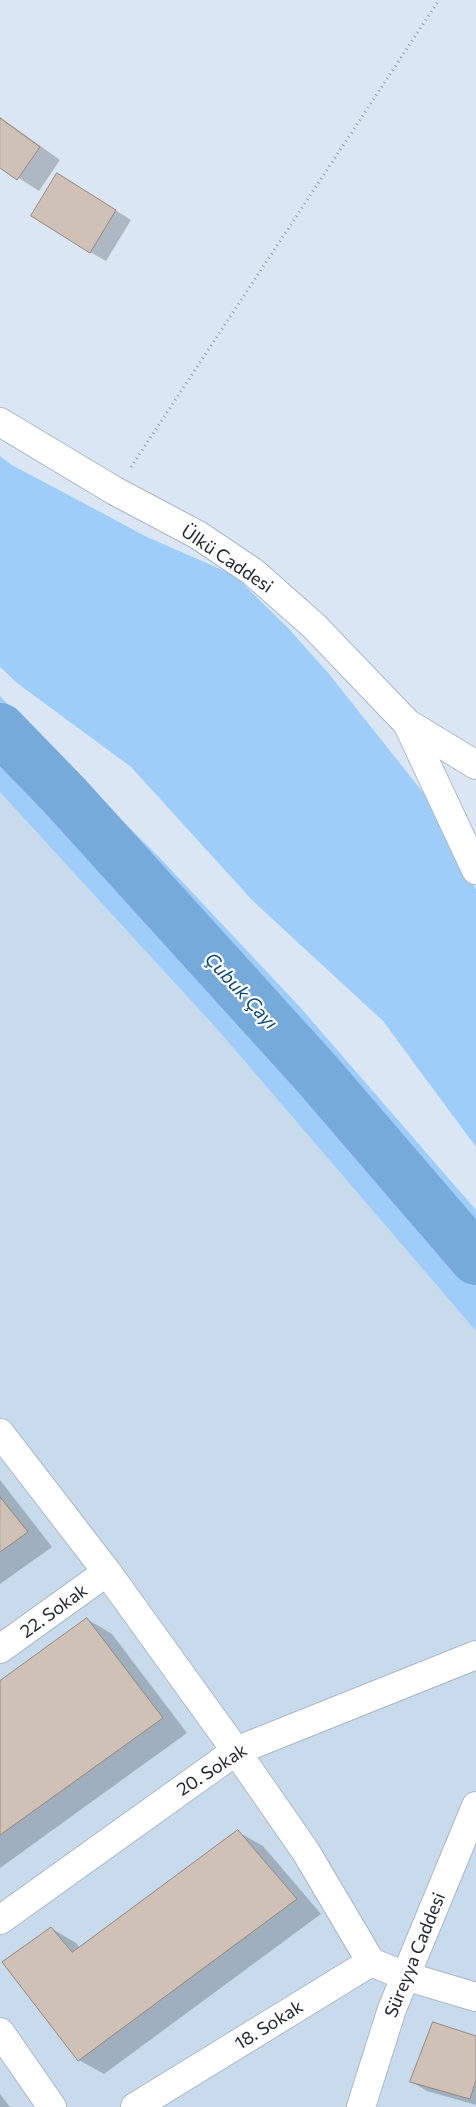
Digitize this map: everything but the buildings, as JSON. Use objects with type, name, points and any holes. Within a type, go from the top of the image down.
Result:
[{"type":"street","name":"Ülkü Caddesi","points":[[0,422],[115,491],[198,535],[253,572],[314,626],[407,723],[476,764]]},
{"type":"street","points":[[407,723],[476,870]]},
{"type":"street","points":[[0,1433],[107,1572],[236,1751],[306,1852],[371,1962],[405,1976],[476,1998]]},
{"type":"street","name":"22. Sokak","points":[[0,1649],[107,1572]]},
{"type":"street","name":"20. Sokak","points":[[0,1920],[236,1751],[476,1655]]},
{"type":"street","name":"Süreyya Caddesi","points":[[360,2107],[392,2008],[476,1806]]},
{"type":"street","name":"18. Sokak","points":[[135,2107],[371,1962]]},
{"type":"street","points":[[0,2032],[52,2107]]},
{"type":"path","points":[[115,491],[439,0]]},
{"type":"shaded area","points":[[0,456],[12,465],[147,537],[234,575],[289,629],[329,674],[429,800],[460,851],[476,890],[476,1147],[383,1021],[253,901],[131,767],[17,683],[0,667]]},
{"type":"shaded area","points":[[0,696],[62,761],[159,857],[299,1006],[476,1210],[476,1331],[218,1030],[0,792]]},
{"type":"shaded area","points":[[0,781],[476,1307],[476,2107],[0,2107]]},
{"type":"waterway","name":"Çubuk Çayı","points":[[0,729],[64,795],[316,1073],[476,1259]]}]
